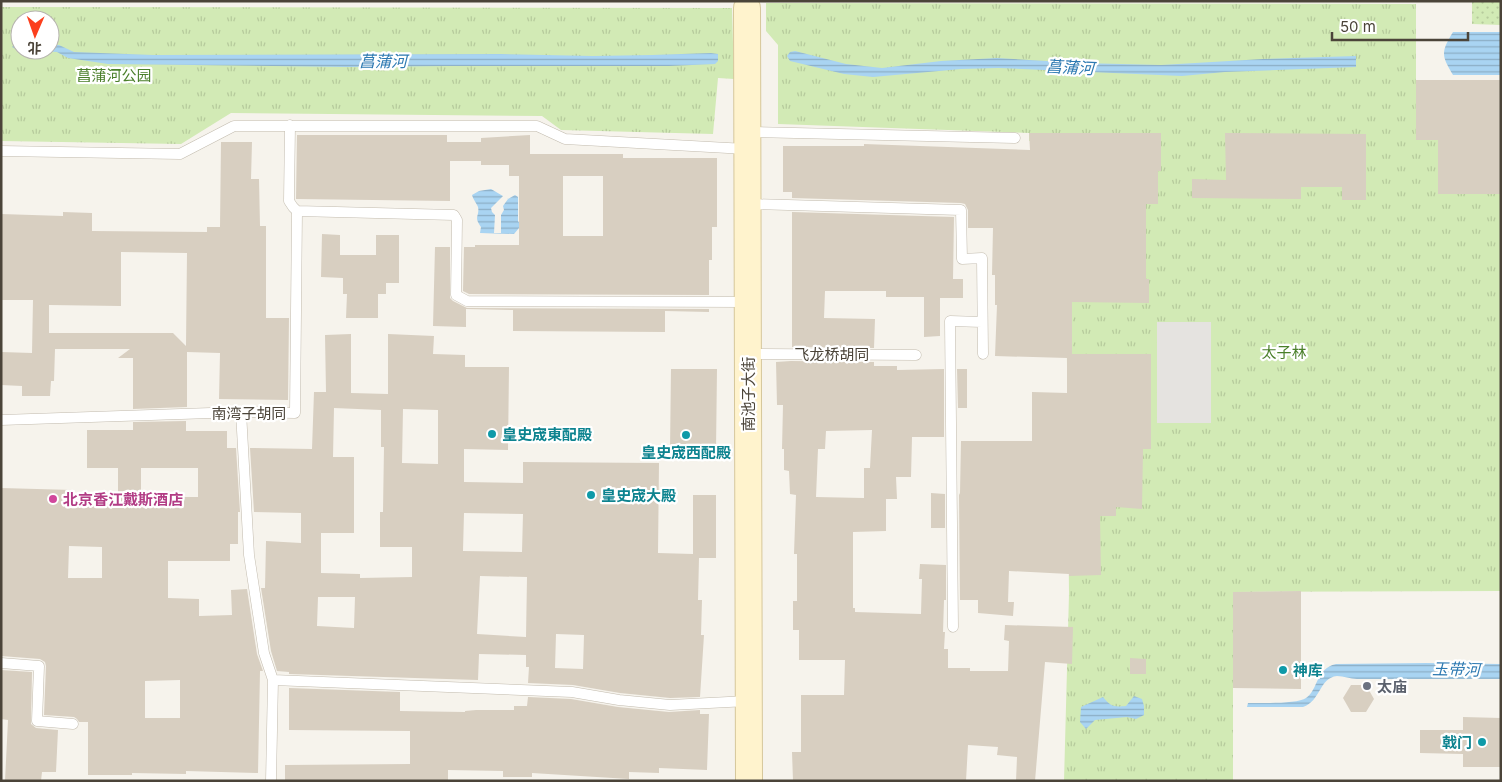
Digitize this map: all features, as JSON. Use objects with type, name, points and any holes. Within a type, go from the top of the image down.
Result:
[{"type":"street","name":"南池子大街","points":[[747,8],[749,781]]},
{"type":"lane","points":[[290,125],[289,201],[293,207],[297,210],[454,215],[457,220],[456,295],[467,301],[748,302]]},
{"type":"lane","points":[[1,152],[180,154],[234,126],[290,125],[537,126],[565,139],[1015,138]]},
{"type":"lane","points":[[747,204],[961,210],[962,259],[982,258],[983,354]]},
{"type":"lane","name":"南湾子胡同","points":[[1,420],[241,412],[295,413],[297,210]]},
{"type":"lane","points":[[953,627],[950,321],[982,322]]},
{"type":"lane","name":"飞龙桥胡同","points":[[748,354],[916,354]]},
{"type":"lane","points":[[241,412],[249,555],[264,653],[273,680],[271,781]]},
{"type":"lane","points":[[1,663],[39,666],[37,721],[73,724]]},
{"type":"lane","points":[[273,680],[572,692],[619,700],[670,705],[749,701]]},
{"type":"green space","points":[[1472,1],[1501,1],[1501,25],[1472,24]]},
{"type":"green space","name":"太子林","points":[[766,3],[1416,4],[1416,133],[1501,133],[1501,591],[1233,592],[1233,781],[1064,781],[1069,594],[1065,141],[1029,141],[1029,133],[778,124],[778,45],[766,31]]},
{"type":"green space","name":"菖蒲河公园","points":[[1,7],[732,8],[734,79],[718,78],[713,134],[561,130],[542,116],[231,113],[181,144],[1,141]]},
{"type":"shaded area","points":[[1157,322],[1211,322],[1211,423],[1157,423]]},
{"type":"water","points":[[1453,32],[1501,32],[1501,75],[1453,75],[1446,63],[1444,54],[1446,44]]},
{"type":"water","name":"菖蒲河","points":[[60,45],[74,52],[153,55],[501,54],[593,56],[718,54],[718,61],[715,64],[669,66],[347,67],[108,64],[68,58],[60,54]]},
{"type":"water","name":"菖蒲河","points":[[795,51],[846,64],[882,68],[941,61],[997,58],[1161,65],[1356,56],[1356,67],[1225,72],[1182,76],[998,68],[961,69],[873,77],[844,74],[790,61],[787,56],[790,52]]},
{"type":"water","points":[[491,189],[508,199],[515,195],[518,197],[518,221],[520,224],[514,234],[480,233],[481,227],[477,218],[478,207],[472,195],[479,191]]},
{"type":"water","name":"玉带河","points":[[1336,664],[1501,664],[1501,679],[1357,679],[1337,676],[1327,681],[1313,700],[1303,707],[1247,707],[1248,703],[1302,700],[1313,690],[1324,670]]},
{"type":"water","points":[[1134,696],[1142,699],[1144,706],[1144,715],[1136,719],[1127,717],[1095,720],[1086,729],[1080,722],[1081,707],[1103,697],[1113,706],[1126,706]]},
{"type":"pier","points":[[504,195],[508,199],[503,206],[504,210],[501,215],[501,233],[494,233],[495,215],[491,208]]},
{"type":"building","points":[[1416,80],[1501,80],[1501,194],[1438,194],[1438,140],[1416,140]]},
{"type":"building","points":[[1029,133],[1161,133],[1161,171],[1158,171],[1158,204],[1146,204],[1146,279],[1149,279],[1149,303],[1072,302],[1072,354],[1151,354],[1151,449],[1143,449],[1142,509],[1116,507],[1116,516],[1100,516],[1101,575],[1069,576],[1069,574],[1009,571],[1008,602],[1014,602],[1013,616],[978,613],[978,600],[960,600],[959,495],[961,441],[1032,441],[1032,392],[1067,393],[1067,358],[995,356],[997,305],[995,305],[995,275],[992,275],[993,228],[968,228],[968,210],[965,204],[792,198],[792,192],[783,192],[783,146],[864,146],[864,144],[1030,150]]},
{"type":"building","points":[[1225,133],[1366,134],[1366,200],[1342,200],[1342,187],[1301,187],[1301,199],[1192,198],[1192,179],[1226,180]]},
{"type":"building","points":[[297,135],[447,135],[447,142],[481,142],[481,138],[530,135],[530,154],[623,154],[623,158],[717,158],[717,227],[712,227],[712,260],[709,260],[709,295],[469,294],[463,291],[464,247],[475,247],[475,245],[519,245],[519,176],[509,176],[509,165],[481,165],[481,161],[450,161],[450,201],[296,199]],"holes":[[[563,176],[603,176],[603,236],[563,236]]]},
{"type":"building","points":[[221,142],[252,142],[251,179],[259,179],[260,226],[266,226],[266,318],[289,318],[288,400],[219,399],[220,353],[187,352],[187,407],[133,409],[133,358],[118,358],[130,349],[55,349],[54,381],[51,381],[50,396],[22,396],[22,386],[1,385],[1,352],[32,353],[33,300],[1,300],[1,214],[63,216],[63,212],[92,213],[92,231],[207,232],[207,227],[220,227]],"holes":[[[121,252],[187,253],[186,346],[173,333],[49,333],[49,305],[121,306]]]},
{"type":"building","points":[[792,212],[954,217],[953,279],[963,279],[963,298],[940,298],[940,336],[924,337],[924,297],[886,297],[886,291],[825,291],[824,318],[875,319],[874,348],[792,347]]},
{"type":"building","points":[[322,234],[340,235],[340,255],[376,255],[376,235],[399,235],[399,283],[386,283],[386,294],[378,294],[378,318],[346,318],[347,294],[343,294],[343,278],[321,277]]},
{"type":"building","points":[[435,247],[450,247],[450,298],[467,308],[709,309],[709,312],[665,311],[665,332],[513,331],[513,310],[466,309],[466,327],[433,326]]},
{"type":"building","points":[[351,334],[351,393],[388,394],[388,334],[434,336],[433,354],[465,355],[465,367],[509,367],[508,450],[464,449],[464,482],[523,483],[523,462],[659,463],[658,553],[693,554],[693,495],[716,495],[716,558],[699,558],[698,600],[702,600],[701,635],[704,635],[700,697],[670,698],[620,693],[573,685],[528,683],[529,667],[526,667],[526,655],[479,654],[478,680],[289,674],[289,672],[277,671],[271,651],[261,588],[265,588],[266,541],[301,543],[301,513],[254,512],[250,448],[312,449],[314,392],[326,392],[325,335]],"holes":[[[334,408],[381,410],[381,447],[384,447],[383,512],[380,512],[380,547],[412,547],[412,577],[360,578],[360,574],[321,573],[321,533],[354,533],[354,457],[333,457]],[[403,409],[438,410],[438,464],[402,463]],[[464,513],[523,514],[522,552],[463,551]],[[480,576],[527,577],[526,637],[477,634]],[[318,597],[355,597],[354,628],[317,626]],[[556,634],[584,635],[583,669],[555,668]]]},
{"type":"building","points":[[776,362],[874,362],[874,366],[897,366],[897,370],[944,369],[944,437],[912,437],[911,477],[896,477],[897,499],[886,499],[886,531],[853,532],[853,608],[855,608],[855,612],[921,614],[922,579],[919,579],[920,564],[946,565],[946,600],[944,600],[943,632],[945,632],[944,649],[948,649],[948,668],[970,668],[970,671],[1008,671],[1009,641],[1004,640],[1005,625],[1073,627],[1072,664],[1045,662],[1035,781],[1016,781],[1017,757],[997,755],[998,747],[968,745],[966,781],[793,781],[792,752],[801,752],[801,695],[844,695],[845,660],[799,660],[799,630],[793,630],[793,601],[797,601],[797,554],[794,554],[796,495],[790,494],[789,471],[784,470],[784,449],[782,449],[783,405],[777,405]],"holes":[[[872,430],[870,468],[864,468],[864,498],[816,497],[818,449],[825,449],[826,431]]]},
{"type":"building","points":[[671,369],[717,369],[716,450],[670,450]]},
{"type":"building","points":[[957,369],[967,369],[967,408],[958,408]]},
{"type":"building","points":[[186,421],[186,431],[227,431],[227,448],[236,448],[240,512],[238,512],[238,544],[230,544],[230,561],[168,561],[168,598],[199,599],[199,616],[232,615],[231,590],[247,589],[257,654],[263,671],[260,671],[258,773],[186,771],[186,774],[132,773],[132,775],[88,775],[88,722],[79,722],[74,717],[44,715],[45,662],[40,659],[1,656],[1,488],[73,490],[72,503],[118,504],[118,468],[87,468],[87,430],[133,430],[133,422]],"holes":[[[141,468],[198,468],[198,497],[177,497],[177,500],[141,499]],[[69,546],[102,547],[102,578],[68,578]],[[180,680],[180,718],[145,718],[145,681]]]},
{"type":"building","points":[[931,493],[945,494],[945,528],[931,528]]},
{"type":"building","points":[[1301,591],[1301,689],[1233,688],[1233,592]]},
{"type":"building","points":[[1130,658],[1146,659],[1146,674],[1130,674]]},
{"type":"building","points":[[1,670],[32,672],[31,724],[36,728],[58,730],[56,772],[42,772],[41,781],[5,781],[8,720],[1,719]]},
{"type":"building","points":[[1351,685],[1366,685],[1374,699],[1366,712],[1351,712],[1343,698]]},
{"type":"building","points":[[289,688],[400,692],[400,711],[465,712],[476,710],[514,710],[514,706],[527,706],[528,697],[571,699],[618,707],[669,712],[700,710],[700,714],[709,714],[707,770],[659,768],[659,773],[629,772],[629,779],[532,773],[532,777],[503,777],[503,771],[448,770],[448,781],[285,781],[285,765],[410,764],[410,731],[289,730]]},
{"type":"building","name":"戟门","points":[[1463,717],[1501,718],[1501,767],[1463,767],[1463,754],[1420,753],[1420,730],[1463,730]]},
{"type":"place","name":"皇史宬東配殿","points":[[492,434]]},
{"type":"place","name":"皇史宬西配殿","points":[[686,435]]},
{"type":"place","name":"皇史宬大殿","points":[[591,495]]},
{"type":"place","name":"北京香江戴斯酒店","points":[[53,499]]},
{"type":"place","name":"神库","points":[[1283,670]]},
{"type":"place","name":"太庙","points":[[1367,686]]},
{"type":"place","name":"戟门","points":[[1482,742]]}]
